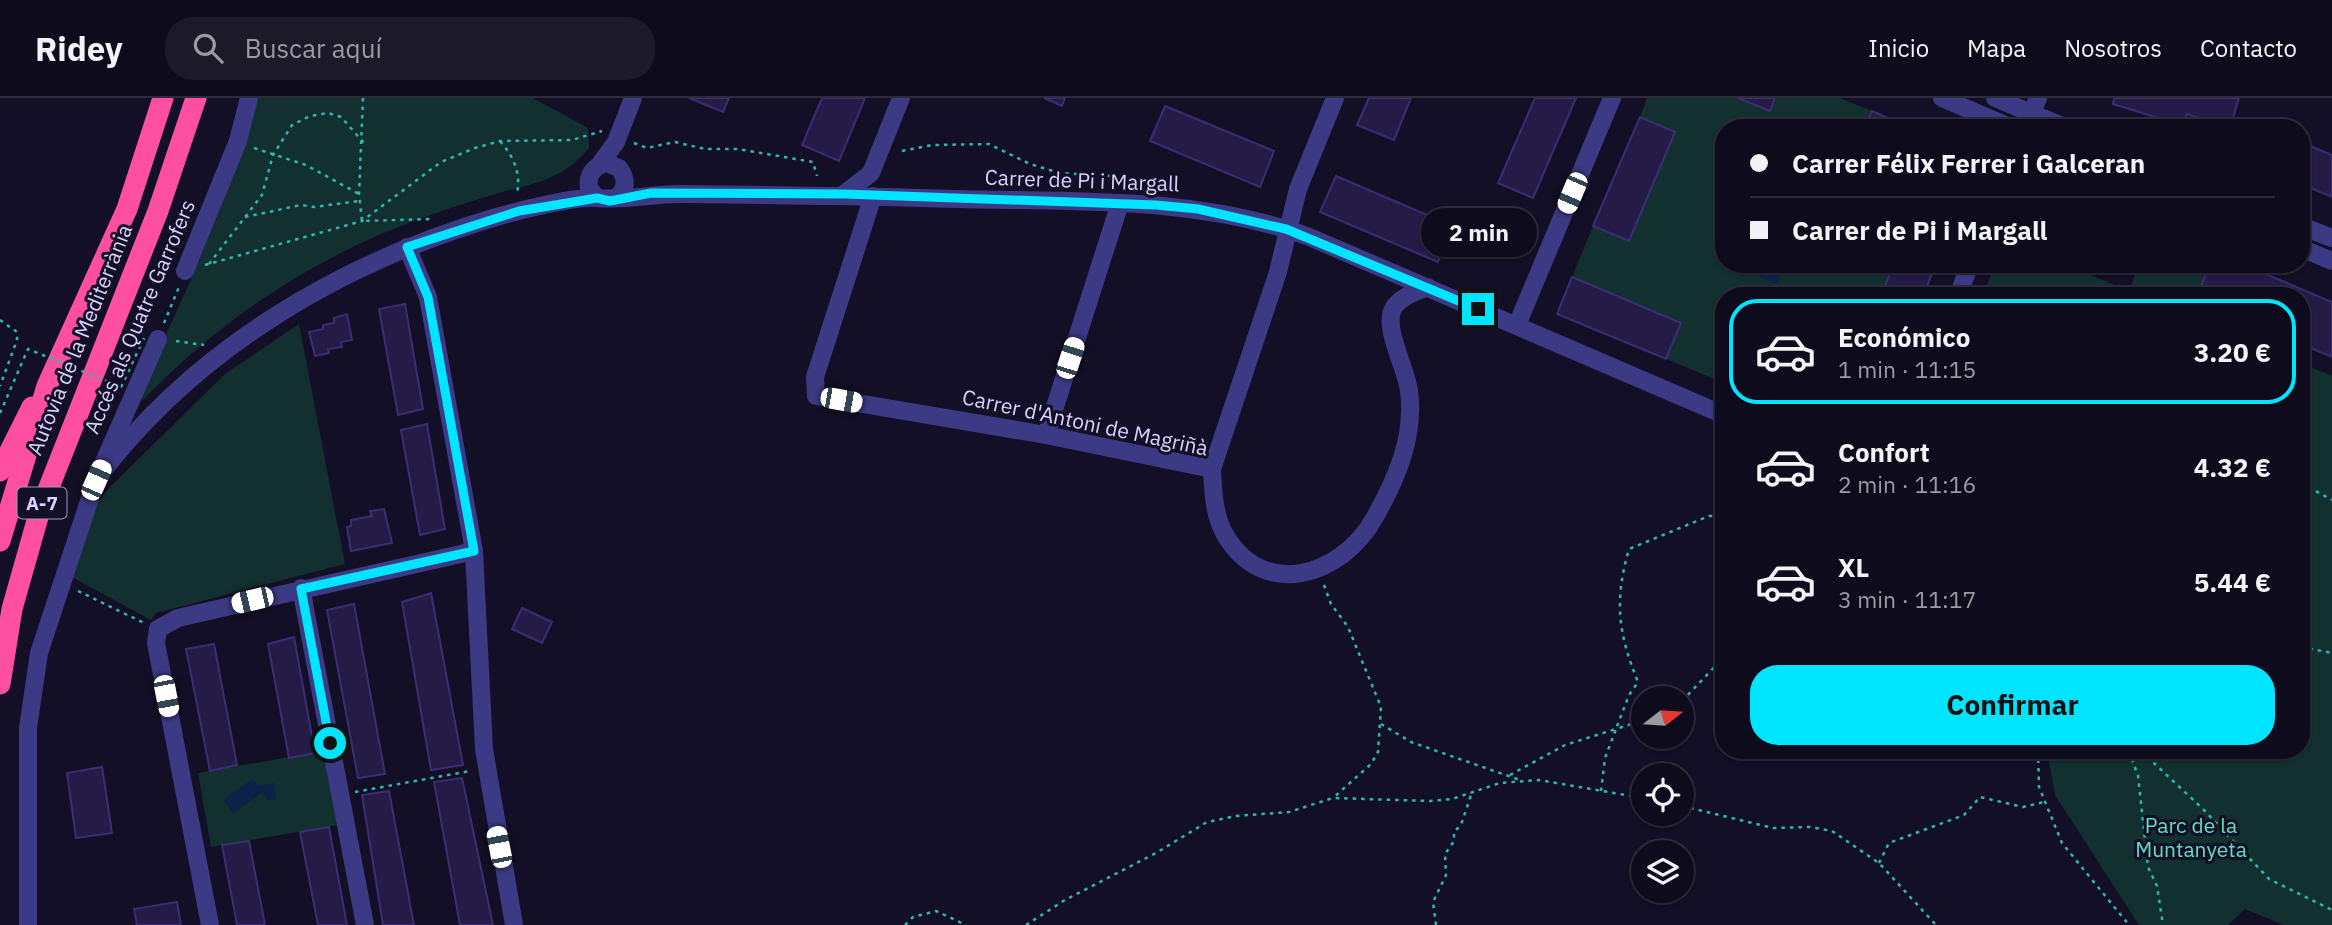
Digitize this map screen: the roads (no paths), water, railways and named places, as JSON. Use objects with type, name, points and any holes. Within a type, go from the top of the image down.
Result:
[{"type":"highway","name":"Autovia de la Mediterrània","points":[[0,541],[47,386],[127,209],[163,98]]},
{"type":"highway","name":"Autovia de la Mediterrània","points":[[0,684],[12,609],[40,510],[158,211],[196,98]]},
{"type":"highway","points":[[0,471],[23,420],[47,386]]},
{"type":"street","name":"Accés als Quatre Garrofers","points":[[186,271],[238,141],[249,98]]},
{"type":"street","points":[[600,164],[617,138],[633,98]]},
{"type":"street","points":[[844,194],[871,173],[901,98]]},
{"type":"street","points":[[1212,469],[1278,272],[1286,229],[1298,189],[1335,98]]},
{"type":"street","points":[[1517,325],[1612,98]]},
{"type":"street","points":[[1942,98],[1991,119]]},
{"type":"street","points":[[1995,98],[2032,113]]},
{"type":"street","points":[[616,198],[624,190],[617,138]]},
{"type":"street","name":"Carrer de Pi i Margall","points":[[544,206],[588,182],[589,174],[600,164],[622,174],[651,193]]},
{"type":"street","points":[[588,182],[597,198]]},
{"type":"street","name":"Carrer de Pi i Margall","points":[[96,480],[129,438],[222,354],[299,300],[407,247],[480,222],[544,206],[597,198],[610,201],[651,193],[844,194],[1120,203],[1198,209],[1286,229],[1715,411]]},
{"type":"street","name":"Carrer d'Antoni de Magriñà","points":[[873,196],[815,377],[816,396],[1046,435],[1212,469],[1213,492],[1223,530],[1246,558],[1262,569],[1279,575],[1299,576],[1320,568],[1361,538],[1373,521],[1399,470],[1410,410],[1409,388],[1391,327],[1392,310],[1399,301],[1428,287]]},
{"type":"street","points":[[1046,435],[1120,203]]},
{"type":"street","points":[[2310,229],[2332,238]]},
{"type":"street","points":[[407,247],[428,297],[474,551],[486,768],[514,925]]},
{"type":"street","points":[[2310,252],[2332,261]]},
{"type":"street","name":"Accés als Quatre Garrofers","points":[[28,925],[26,768],[30,703],[45,629],[96,480],[151,338]]},
{"type":"street","points":[[210,925],[156,643],[158,629],[178,618],[474,551]]},
{"type":"street","points":[[301,589],[365,925]]},
{"type":"water","points":[[1752,273],[1781,273],[1777,284]]},
{"type":"water","points":[[252,779],[258,786],[274,783],[276,799],[268,800],[262,792],[233,813],[224,800]]},
{"type":"park label","name":"Parc de la Muntanyeta","points":[[2191,838]]}]
